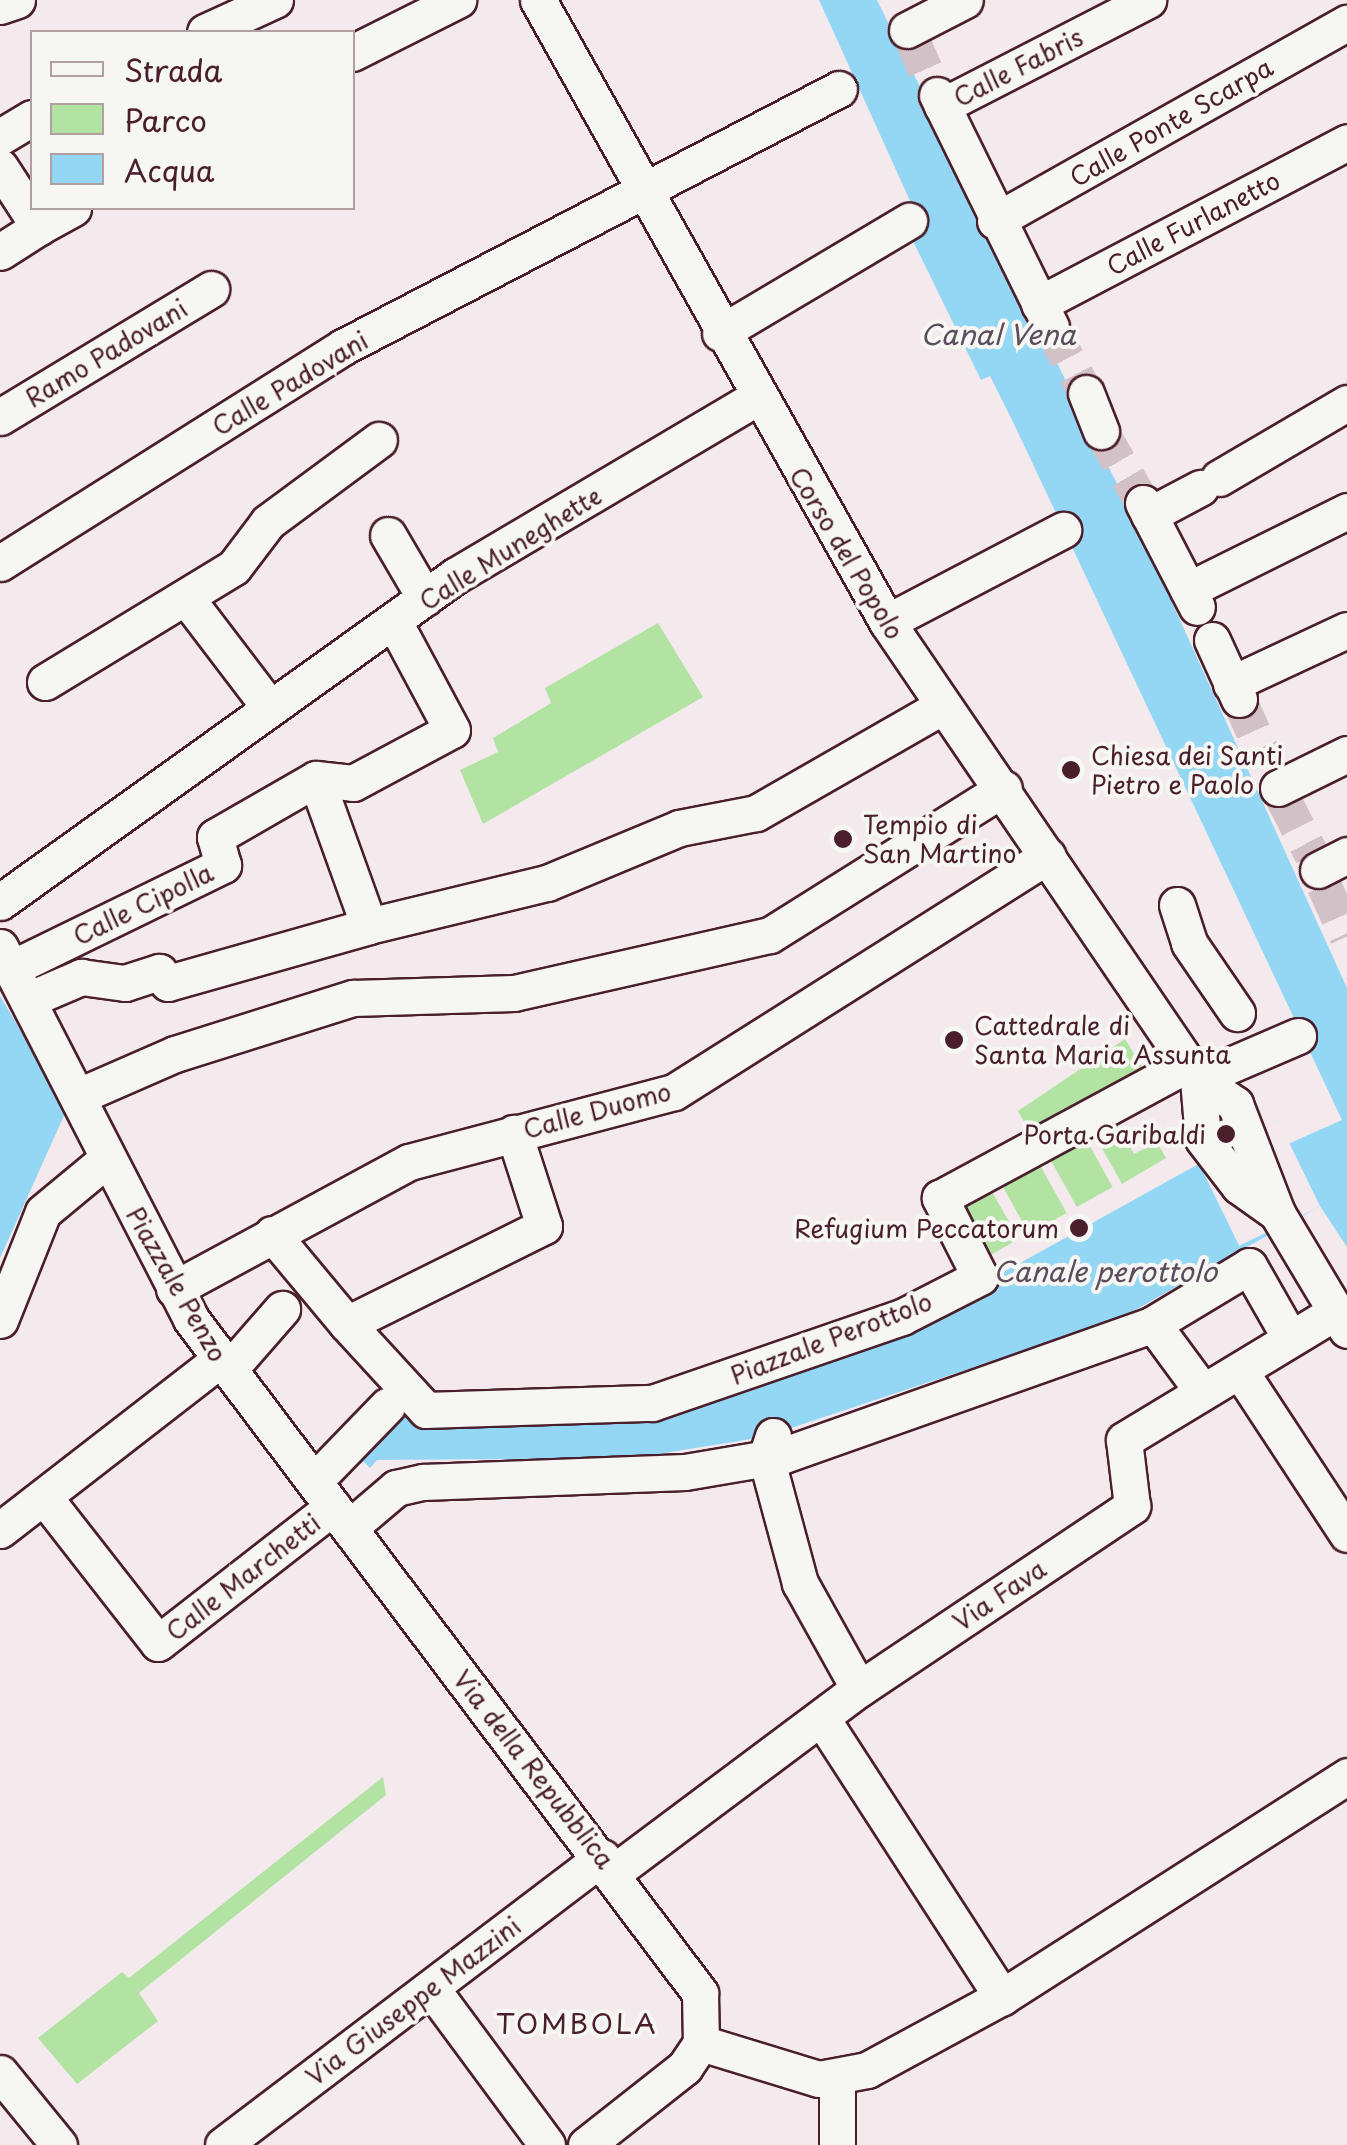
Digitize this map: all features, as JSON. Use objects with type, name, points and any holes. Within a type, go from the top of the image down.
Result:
[{"type":"street","points":[[0,6],[16,0]]},
{"type":"street","points":[[209,30],[275,0]]},
{"type":"street","points":[[355,52],[458,0]]},
{"type":"street","name":"Corso del Popolo","points":[[538,0],[756,398],[887,622],[1004,788],[1193,1072],[1243,1117],[1280,1219],[1341,1321]]},
{"type":"street","points":[[905,22],[964,0]]},
{"type":"street","name":"Calle Fabris","points":[[995,221],[940,100],[1148,0]]},
{"type":"street","name":"Calle Ponte Scarpa","points":[[995,221],[1347,23]]},
{"type":"street","name":"Calle Padovani","points":[[0,562],[343,347],[639,186],[839,89]]},
{"type":"street","points":[[0,137],[30,119]]},
{"type":"street","name":"Calle Furlanetto","points":[[995,221],[1045,316],[1347,142]]},
{"type":"street","points":[[0,167],[40,227]]},
{"type":"street","points":[[0,252],[70,210]]},
{"type":"street","points":[[720,333],[909,221]]},
{"type":"street","name":"Ramo Padovani","points":[[0,417],[210,289]]},
{"type":"street","points":[[1086,393],[1102,430]]},
{"type":"street","name":"Calle Muneghette","points":[[0,902],[425,598],[756,398]]},
{"type":"street","points":[[1347,403],[1209,483],[1146,509],[1192,598],[1347,511]]},
{"type":"street","points":[[46,682],[234,568],[268,522],[378,440]]},
{"type":"street","points":[[887,622],[1063,530]]},
{"type":"street","points":[[388,534],[425,598]]},
{"type":"street","points":[[187,599],[270,708]]},
{"type":"street","name":"Calle Cipolla","points":[[6,958],[223,864],[215,837],[316,779],[353,783],[452,730],[394,622]]},
{"type":"street","points":[[1212,640],[1235,692],[1347,630]]},
{"type":"street","points":[[30,999],[81,978],[125,982],[159,972],[168,983],[369,926],[547,883],[679,828],[756,813],[944,706]]},
{"type":"street","points":[[1275,781],[1347,754]]},
{"type":"street","points":[[316,779],[369,926]]},
{"type":"street","points":[[81,1095],[175,1054],[353,998],[514,993],[770,935],[1004,788]]},
{"type":"street","name":"Calle Duomo","points":[[174,1288],[409,1162],[674,1092],[1048,856]]},
{"type":"street","points":[[1177,905],[1189,944],[1238,1013]]},
{"type":"street","name":"Piazzale Penzo","points":[[6,958],[81,1095],[107,1159],[174,1288],[235,1355],[341,1518]]},
{"type":"street","points":[[1193,1072],[1298,1036]]},
{"type":"street","name":"Corso del Popolo","points":[[1193,1072],[1203,1139],[1240,1186],[1280,1219]]},
{"type":"street","name":"Piazzale Perottolo","points":[[347,1324],[426,1410],[652,1403],[902,1318],[980,1277],[940,1198],[1193,1072]]},
{"type":"street","points":[[272,1234],[347,1324],[544,1226],[514,1132]]},
{"type":"street","points":[[0,1320],[43,1212],[107,1159]]},
{"type":"street","points":[[341,1518],[396,1488],[423,1482],[684,1472],[1153,1324],[1250,1266],[1290,1338]]},
{"type":"street","points":[[0,1530],[235,1355],[282,1309]]},
{"type":"street","name":"Via Fava","points":[[608,1865],[824,1722],[859,1689],[1132,1506],[1124,1440],[1290,1338],[1341,1321]]},
{"type":"street","points":[[1153,1324],[1204,1392]]},
{"type":"street","points":[[1240,1371],[1347,1534]]},
{"type":"street","points":[[336,1458],[387,1406]]},
{"type":"street","points":[[770,1445],[800,1583],[859,1689]]},
{"type":"street","name":"Calle Marchetti","points":[[44,1497],[158,1643],[341,1518]]},
{"type":"street","name":"Via della Repubblica","points":[[341,1518],[608,1865],[700,1992],[701,2043]]},
{"type":"street","points":[[824,1722],[1002,1997]]},
{"type":"street","points":[[586,2145],[674,2077],[701,2043],[759,2065],[838,2078],[916,2048],[1347,1776]]},
{"type":"street","name":"Via Giuseppe Mazzini","points":[[224,2145],[432,1988],[608,1865]]},
{"type":"street","points":[[432,1988],[547,2145]]},
{"type":"street","points":[[0,2073],[59,2145]]},
{"type":"street","points":[[837,2145],[838,2078]]},
{"type":"green space","points":[[658,623],[703,697],[483,824],[460,770],[498,752],[493,738],[551,703],[545,688]]},
{"type":"green space","points":[[1125,1039],[1146,1073],[1032,1136],[1018,1111]]},
{"type":"green space","points":[[1116,1122],[1134,1154],[1157,1142],[1166,1158],[1122,1184],[1094,1134]]},
{"type":"green space","points":[[1086,1139],[1113,1187],[1077,1207],[1050,1159]]},
{"type":"green space","points":[[1040,1165],[1067,1213],[1029,1234],[1002,1186]]},
{"type":"green space","points":[[992,1192],[1019,1239],[981,1261],[954,1214]]},
{"type":"green space","points":[[383,1777],[386,1795],[139,1993],[158,2021],[77,2084],[38,2038],[122,1972],[129,1978]]},
{"type":"water","points":[[819,0],[877,0],[1130,510],[1347,988],[1347,1247],[1320,1206],[1119,1319],[764,1437],[633,1458],[377,1460],[370,1468],[354,1452],[396,1410],[411,1420],[646,1419],[917,1320],[1278,1120],[1288,1144],[1342,1120],[1014,424],[990,376],[981,380],[913,241],[921,225]]},
{"type":"water","points":[[0,996],[67,1109],[0,1258]]},
{"type":"pier","points":[[1278,1120],[1320,1206],[1239,1246],[1197,1159]]},
{"type":"tunnel","points":[[911,37],[937,95]]},
{"type":"tunnel","points":[[1051,327],[1086,393]]},
{"type":"tunnel","points":[[1101,431],[1143,503]]},
{"type":"tunnel","points":[[1239,699],[1266,760]]},
{"type":"tunnel","points":[[1282,796],[1312,855]]},
{"type":"tunnel","points":[[1324,885],[1347,936]]},
{"type":"place","name":"Chiesa dei Santi Pietro e Paolo","points":[[1071,770]]},
{"type":"place","name":"Tempio di San Martino","points":[[843,839]]},
{"type":"place","name":"Cattedrale di Santa Maria Assunta","points":[[954,1040]]},
{"type":"place","name":"Porta Garibaldi","points":[[1226,1134]]},
{"type":"place","name":"Refugium Peccatorum","points":[[1079,1228]]},
{"type":"district","name":"TOMBOLA","points":[[577,2023]]},
{"type":"water label","name":"Canal Vena","points":[[998,334]]},
{"type":"water label","name":"Canale perottolo","points":[[1105,1271]]}]
